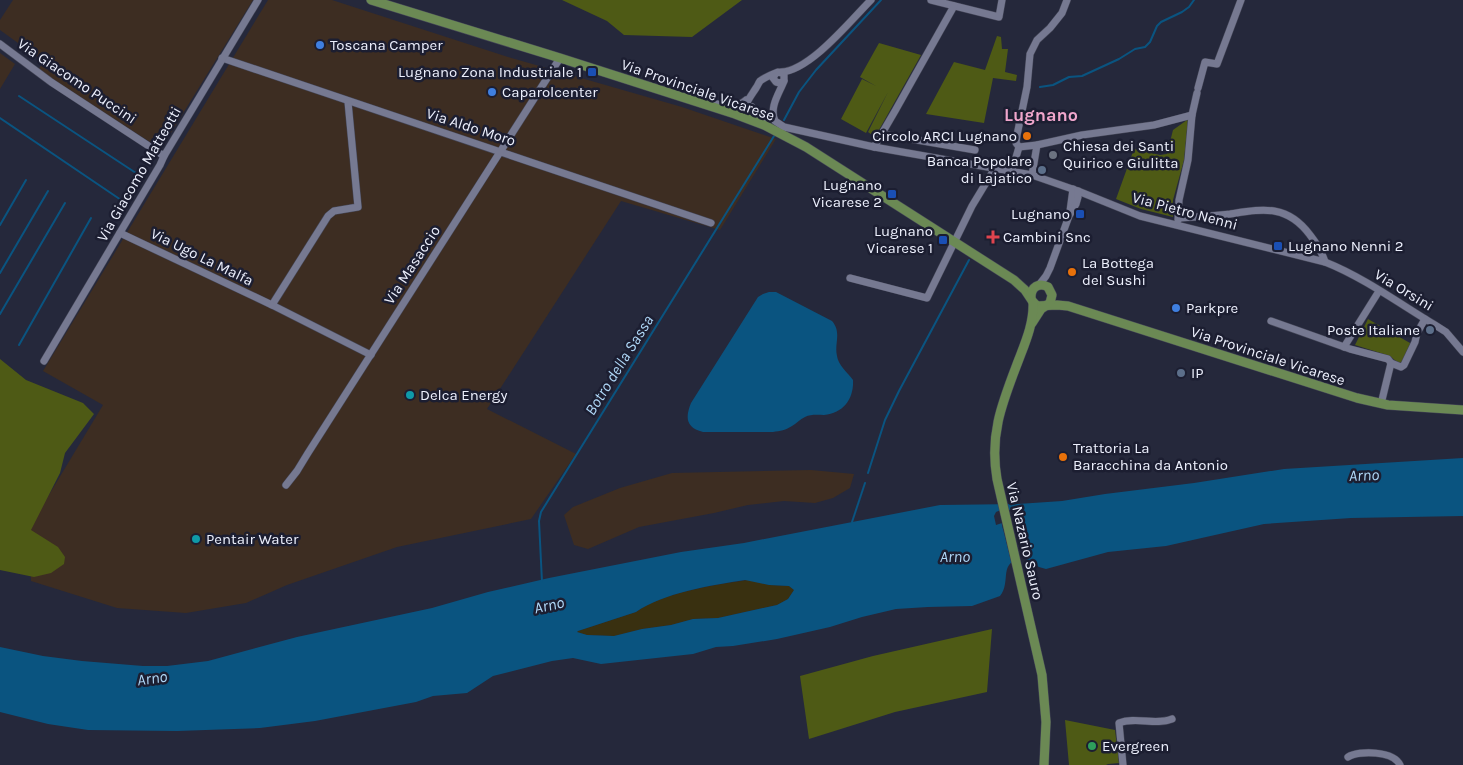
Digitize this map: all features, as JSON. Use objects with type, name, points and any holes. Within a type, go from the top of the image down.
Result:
[{"type":"main road","name":"Via Provinciale Vicarese","points":[[371,0],[696,101],[764,125],[814,152],[1014,280],[1032,300]]},
{"type":"main road","name":"Via Provinciale Vicarese","points":[[1014,280],[1038,285]]},
{"type":"main road","points":[[1038,285],[1045,285],[1052,292],[1051,300],[1045,306],[1038,306],[1032,300],[1032,290],[1038,285]]},
{"type":"main road","name":"Via Provinciale Vicarese","points":[[1052,292],[1068,306]]},
{"type":"main road","name":"Via Nazario Sauro","points":[[1030,327],[1032,300]]},
{"type":"main road","name":"Via Provinciale Vicarese","points":[[1045,306],[1068,306],[1381,404],[1463,410]]},
{"type":"main road","name":"Via Nazario Sauro","points":[[1044,765],[1046,743],[1045,706],[1039,659],[997,479],[994,453],[997,426],[1030,327],[1041,309],[1045,306]]},
{"type":"street","name":"Via Giacomo Matteotti","points":[[44,362],[164,156],[258,0]]},
{"type":"street","points":[[745,118],[745,108],[749,98],[761,81],[779,78],[809,61],[871,0]]},
{"type":"street","points":[[931,0],[998,17],[1002,0]]},
{"type":"street","points":[[1012,171],[1019,147],[1016,143],[1027,87],[1030,54],[1036,40],[1050,28],[1062,13],[1067,0]]},
{"type":"street","points":[[1241,0],[1217,64],[1205,62],[1192,115],[1188,160],[1179,200],[1178,222],[1260,210],[1282,212],[1308,231],[1321,251],[1325,262]]},
{"type":"street","points":[[874,146],[954,6]]},
{"type":"street","name":"Via Giacomo Puccini","points":[[0,44],[51,82],[164,156]]},
{"type":"street","name":"Via Aldo Moro","points":[[222,58],[711,223]]},
{"type":"street","name":"Via Masaccio","points":[[286,485],[297,471],[560,58]]},
{"type":"street","name":"Via Pietro Nenni","points":[[779,78],[779,91],[772,110],[777,123],[790,129],[1032,174],[1140,216],[1178,222],[1325,262]]},
{"type":"street","points":[[745,118],[752,107],[756,88]]},
{"type":"street","points":[[696,101],[733,106],[743,103],[749,98]]},
{"type":"street","points":[[272,305],[328,216],[334,211],[358,207],[348,102]]},
{"type":"street","points":[[752,107],[758,119],[784,135]]},
{"type":"street","points":[[1019,147],[1082,135],[1154,125],[1192,115]]},
{"type":"street","points":[[882,134],[975,150]]},
{"type":"street","points":[[1032,174],[1037,145]]},
{"type":"street","points":[[850,278],[927,298],[972,206],[995,168]]},
{"type":"street","points":[[1069,216],[1078,197],[1075,190]]},
{"type":"street","points":[[1038,285],[1050,268],[1069,216],[1075,190]]},
{"type":"street","points":[[1076,204],[1082,198],[1089,195]]},
{"type":"street","name":"Via Ugo La Malfa","points":[[120,233],[272,305],[371,355]]},
{"type":"street","name":"Via Orsini","points":[[1325,262],[1336,266],[1446,332],[1463,352]]},
{"type":"street","points":[[1050,268],[1049,279],[1052,292]]},
{"type":"street","points":[[1344,347],[1379,291]]},
{"type":"street","points":[[1271,322],[1344,347],[1385,357],[1391,363],[1401,367],[1404,365],[1415,342],[1417,332],[1424,320]]},
{"type":"street","points":[[1381,404],[1391,363]]},
{"type":"street","points":[[1123,765],[1119,723],[1128,721],[1164,722],[1172,719]]},
{"type":"street","points":[[1348,757],[1354,754],[1370,753],[1383,755],[1394,757],[1400,765]]},
{"type":"shaded area","points":[[13,0],[253,0],[161,149],[38,71],[43,61],[0,30],[0,20]]},
{"type":"shaded area","points":[[268,0],[332,0],[508,57],[682,107],[776,139],[720,230],[621,201],[487,409],[576,454],[531,519],[397,547],[287,585],[246,603],[186,613],[117,608],[31,581],[29,528],[103,405],[43,371]]},
{"type":"shaded area","points":[[0,53],[15,64],[0,89]]},
{"type":"shaded area","points":[[811,470],[854,474],[850,488],[833,498],[815,503],[784,501],[748,505],[639,527],[588,549],[574,545],[564,515],[573,507],[620,488],[672,473]]},
{"type":"green space","points":[[562,0],[742,0],[692,37],[624,35],[607,21]]},
{"type":"green space","points":[[997,36],[1001,37],[1002,49],[1008,49],[1005,72],[1017,75],[1016,81],[993,78],[984,123],[926,114],[954,62],[985,70]]},
{"type":"green space","points":[[879,43],[921,55],[875,137],[868,132],[888,92],[866,133],[841,119],[862,79],[876,86],[860,77]]},
{"type":"green space","points":[[1187,120],[1184,160],[1173,200],[1173,217],[1141,209],[1116,199],[1134,149],[1160,155],[1167,154],[1173,130]]},
{"type":"green space","points":[[1368,319],[1412,345],[1403,363],[1397,362],[1390,356],[1355,345]]},
{"type":"green space","points":[[0,359],[26,380],[83,403],[94,414],[65,453],[60,473],[31,530],[58,547],[65,557],[64,564],[51,573],[34,577],[0,570]]},
{"type":"green space","points":[[992,629],[987,692],[895,712],[809,739],[800,676],[873,656]]},
{"type":"green space","name":"Evergreen","points":[[1065,720],[1115,730],[1119,763],[1069,765]]},
{"type":"sand","points":[[748,580],[769,585],[789,586],[794,590],[788,599],[777,605],[718,618],[693,619],[614,636],[587,635],[577,632],[636,612],[647,605],[675,594]]},
{"type":"water","points":[[769,292],[776,292],[832,321],[837,330],[836,351],[838,359],[841,366],[853,380],[850,398],[842,408],[831,414],[807,416],[781,431],[703,432],[693,428],[688,422],[691,403],[758,297]]},
{"type":"water","name":"Arno","points":[[1463,458],[1463,516],[1351,518],[1264,524],[1166,546],[1108,552],[1046,569],[1023,557],[1015,560],[1007,568],[1005,584],[1000,596],[972,606],[896,609],[777,639],[716,647],[693,654],[601,664],[573,658],[552,661],[493,676],[467,693],[433,696],[416,702],[315,721],[260,728],[177,731],[88,730],[48,724],[0,712],[0,647],[43,656],[143,666],[167,666],[208,661],[297,637],[432,608],[488,592],[549,578],[940,505],[1018,504],[1062,501],[1284,469]],"holes":[[[1003,509],[1011,510],[1021,517],[1021,525],[1014,529],[1003,529],[1002,523],[996,525],[994,516],[996,512]],[[745,580],[769,585],[789,586],[794,590],[788,599],[777,605],[718,618],[693,619],[614,636],[587,635],[577,632],[636,612],[647,605],[674,595],[703,587]]]},
{"type":"pier","points":[[1001,521],[1008,527],[1016,526],[1024,560],[1016,561],[1012,565]]},
{"type":"waterway","name":"Botro della Sassa","points":[[784,120],[799,92],[816,70],[881,0]]},
{"type":"waterway","points":[[1040,87],[1053,85],[1069,77],[1082,76],[1119,59],[1135,49],[1145,47],[1150,42],[1157,26],[1161,22],[1182,12],[1194,0]]},
{"type":"waterway","points":[[19,96],[142,177]]},
{"type":"waterway","points":[[0,118],[127,204]]},
{"type":"waterway","name":"Botro della Sassa","points":[[542,582],[539,521],[541,512],[774,136]]},
{"type":"waterway","points":[[0,225],[26,180]]},
{"type":"waterway","points":[[0,273],[48,191]]},
{"type":"waterway","points":[[0,314],[65,203]]},
{"type":"waterway","points":[[19,345],[91,218]]},
{"type":"waterway","points":[[868,473],[885,420],[969,260]]},
{"type":"waterway","points":[[852,522],[865,483]]},
{"type":"place","name":"Toscana Camper","points":[[320,45]]},
{"type":"place","name":"Lugnano Zona Industriale 1","points":[[592,72]]},
{"type":"place","name":"Caparolcenter","points":[[492,92]]},
{"type":"place","name":"Circolo ARCI Lugnano","points":[[1027,136]]},
{"type":"place","name":"Chiesa dei Santi Quirico e Giulitta","points":[[1053,155]]},
{"type":"place","name":"Banca Popolare di Lajatico","points":[[1042,170]]},
{"type":"place","name":"Lugnano Vicarese 2","points":[[892,194]]},
{"type":"place","name":"Lugnano","points":[[1080,214]]},
{"type":"place","name":"Cambini Snc","points":[[993,237]]},
{"type":"place","name":"Lugnano Vicarese 1","points":[[943,240]]},
{"type":"place","name":"Lugnano Nenni 2","points":[[1278,246]]},
{"type":"place","name":"La Bottega del Sushi","points":[[1072,272]]},
{"type":"place","name":"Parkpre","points":[[1176,308]]},
{"type":"place","name":"Poste Italiane","points":[[1430,330]]},
{"type":"place","name":"IP","points":[[1181,373]]},
{"type":"place","name":"Delca Energy","points":[[410,395]]},
{"type":"place","name":"Trattoria La Baracchina da Antonio","points":[[1063,457]]},
{"type":"place","name":"Pentair Water","points":[[196,539]]},
{"type":"place","name":"Evergreen","points":[[1092,746]]},
{"type":"district","name":"Lugnano","points":[[1041,115]]}]
